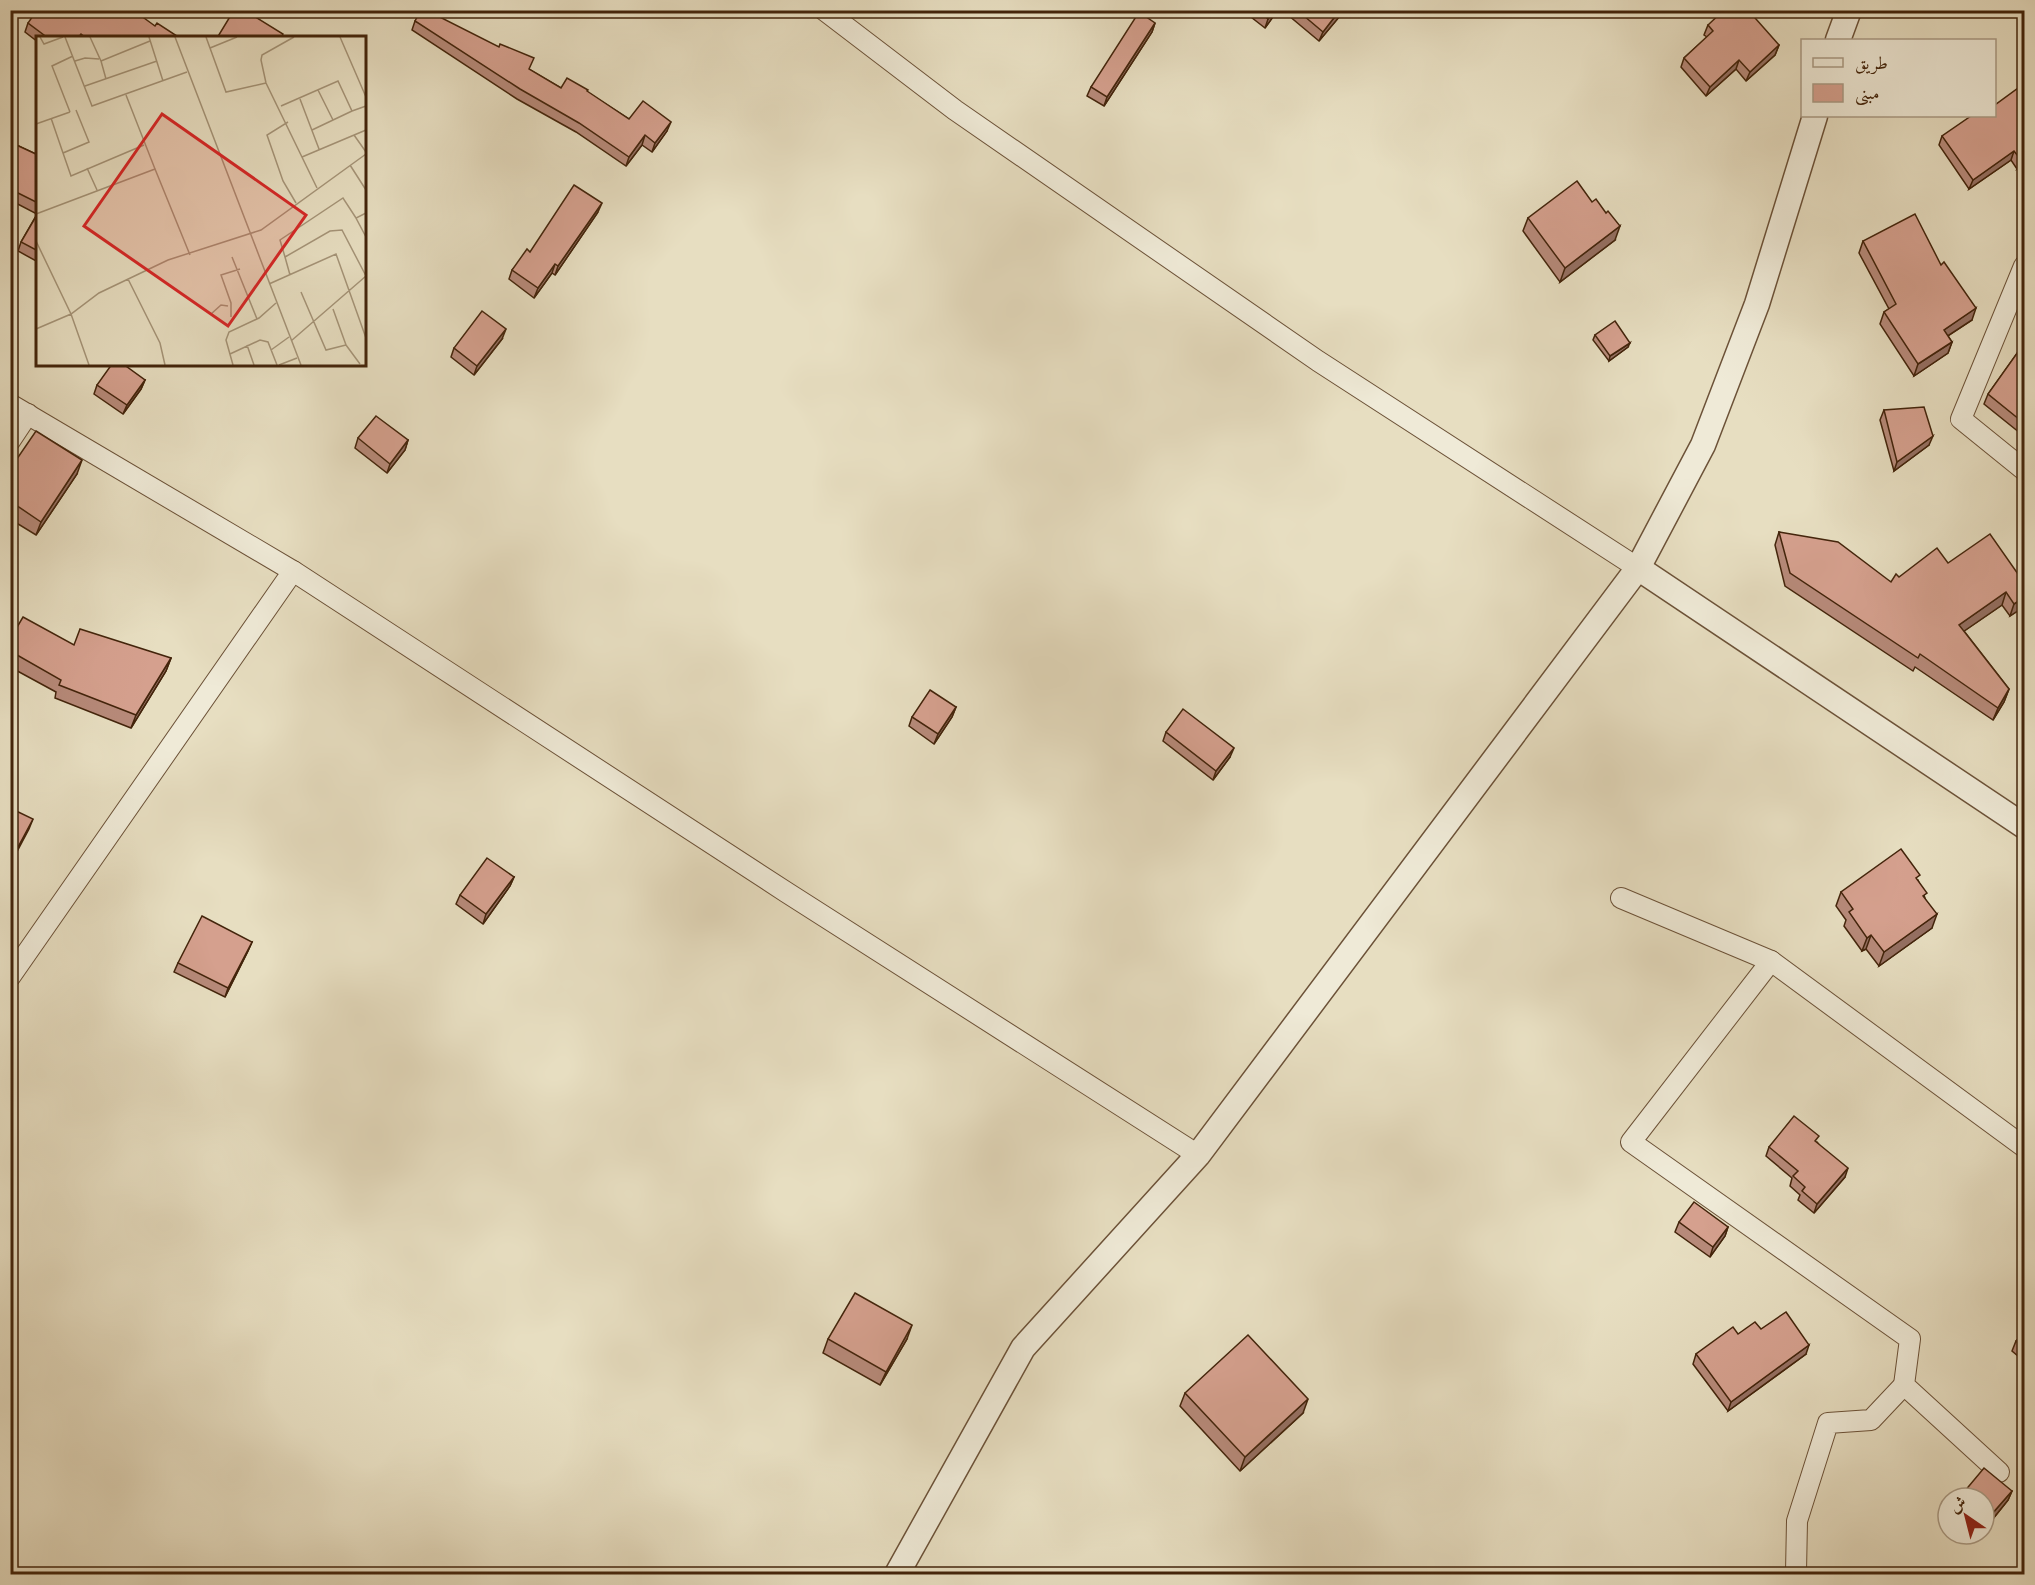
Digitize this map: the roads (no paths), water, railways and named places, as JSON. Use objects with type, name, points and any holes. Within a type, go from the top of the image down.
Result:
[{"type":"street","points":[[824,10],[955,110],[1318,361],[1638,568],[2025,826]]},
{"type":"street","points":[[1838,39],[1849,10]]},
{"type":"street","points":[[897,1575],[1023,1348],[1198,1155],[1638,568],[1703,446],[1757,304],[1815,117]]},
{"type":"street","points":[[2025,266],[1961,419],[2025,470]]},
{"type":"street","points":[[10,404],[293,571],[786,892],[1198,1155]]},
{"type":"street","points":[[10,441],[28,414]]},
{"type":"street","points":[[10,977],[293,571]]},
{"type":"street","points":[[1621,898],[1771,962],[2025,1147]]},
{"type":"street","points":[[1771,962],[1632,1142],[1910,1339],[1904,1385],[1871,1420],[1828,1423],[1797,1521],[1796,1572]]},
{"type":"street","points":[[1904,1385],[1999,1472]]}]
